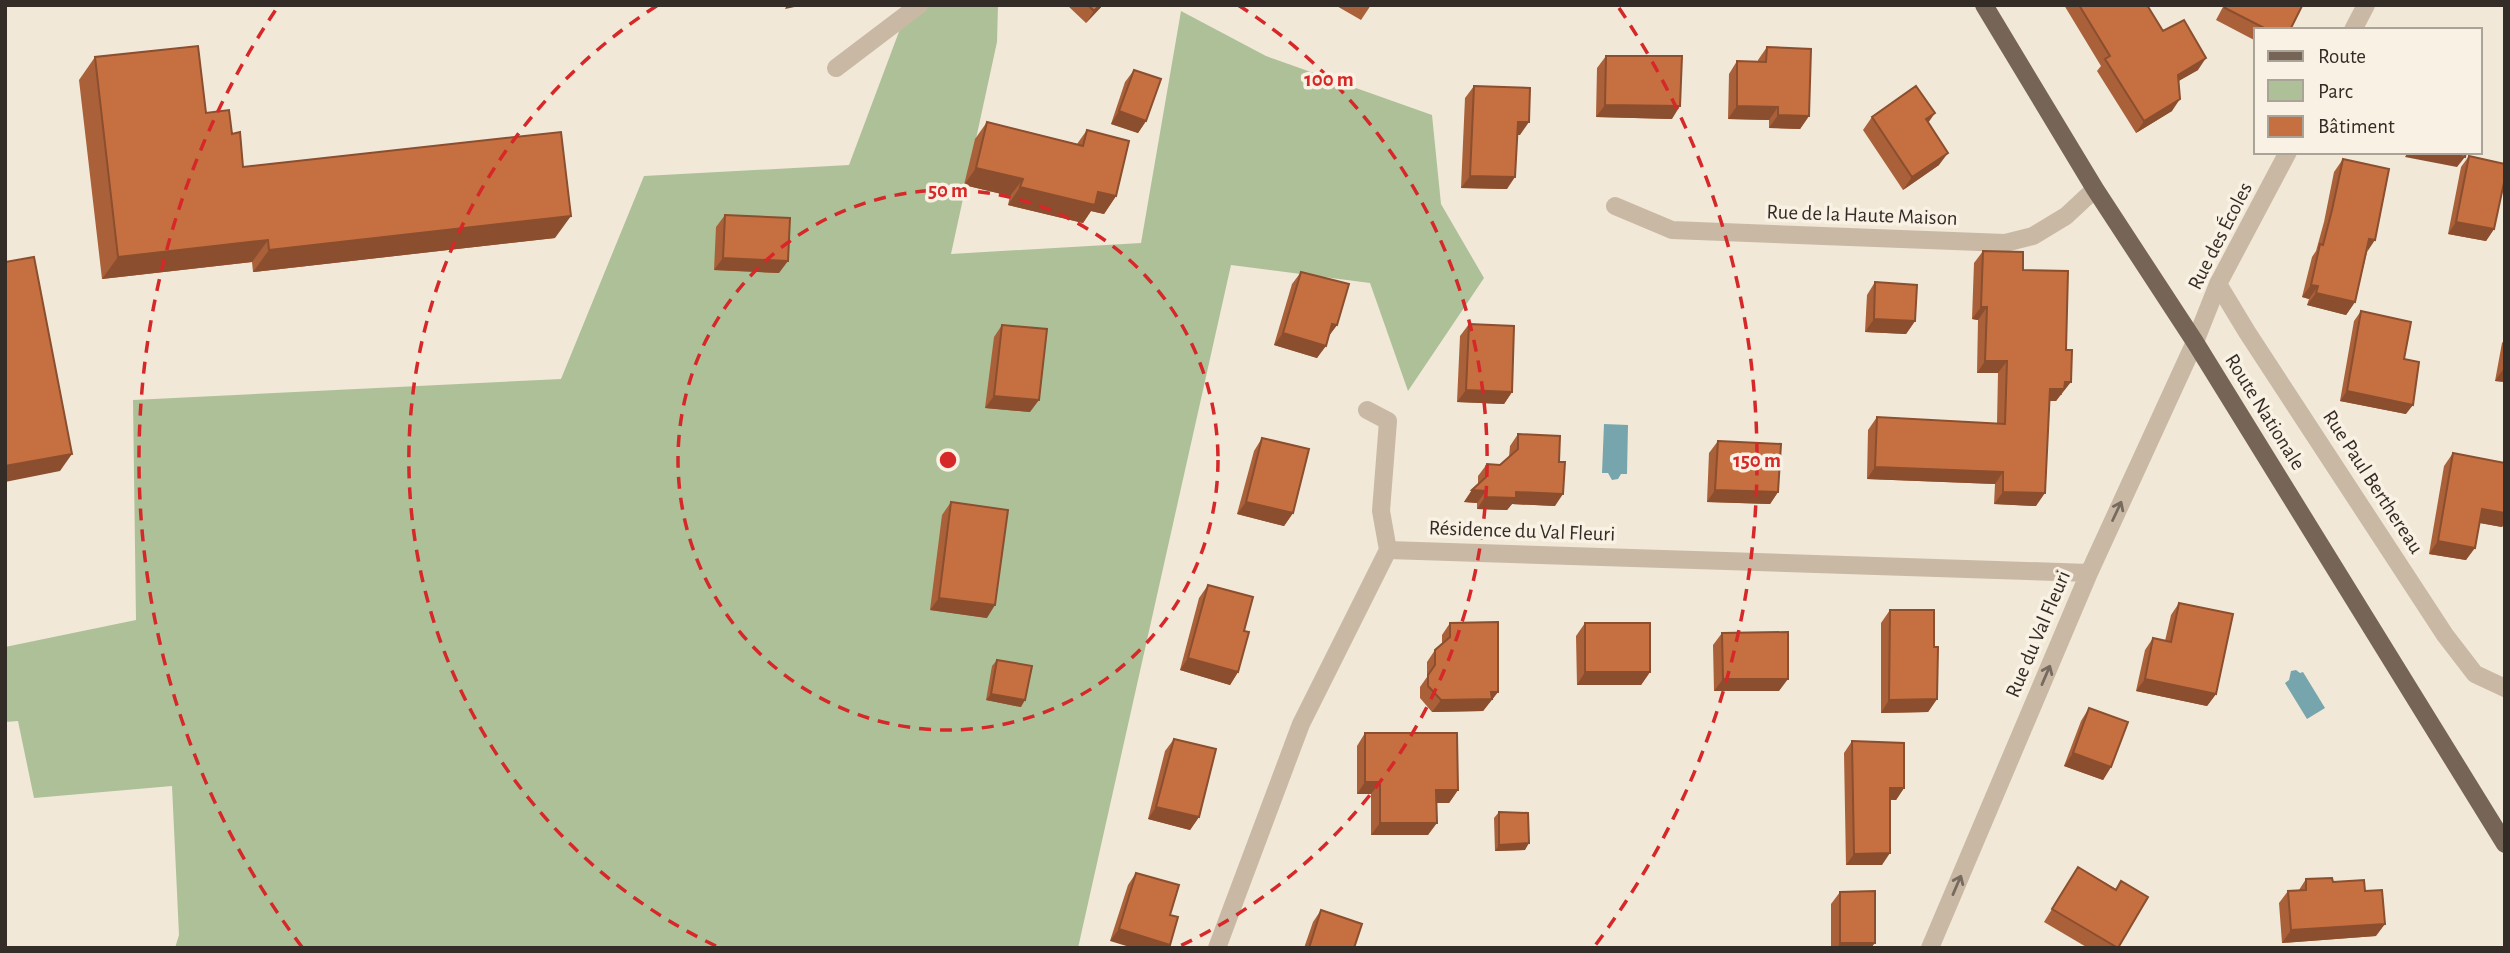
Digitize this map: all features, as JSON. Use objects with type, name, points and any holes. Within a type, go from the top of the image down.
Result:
[{"type":"main road","name":"Route Nationale","points":[[1984,5],[2095,189],[2195,342],[2505,844]]},
{"type":"street","points":[[836,68],[919,5]]},
{"type":"street","points":[[2354,28],[2366,5]]},
{"type":"street","name":"Rue des Écoles","points":[[2195,342],[2218,284],[2287,154]]},
{"type":"street","name":"Rue de la Haute Maison","points":[[1615,206],[1672,230],[2005,243],[2033,236],[2066,216],[2095,189]]},
{"type":"street","name":"Rue Paul Berthereau","points":[[2218,284],[2445,635],[2475,674],[2505,688]]},
{"type":"street","name":"Rue du Val Fleuri","points":[[1930,948],[2089,573],[2195,342]]},
{"type":"street","points":[[1217,948],[1301,724],[1388,550],[1381,511],[1388,421],[1367,410]]},
{"type":"street","name":"Résidence du Val Fleuri","points":[[1388,550],[2089,573]]},
{"type":"green space","points":[[909,5],[998,5],[997,42],[951,254],[1141,243],[1181,11],[1266,56],[1432,115],[1441,204],[1484,278],[1408,391],[1370,283],[1231,265],[1078,948],[175,948],[179,935],[172,786],[34,798],[18,721],[5,722],[5,647],[136,620],[133,400],[561,379],[644,176],[849,165]]},
{"type":"water","points":[[1604,424],[1628,425],[1627,474],[1621,474],[1618,479],[1612,480],[1608,473],[1602,473]]},
{"type":"water","points":[[2291,671],[2303,672],[2325,708],[2307,719],[2285,683],[2289,680]]},
{"type":"building","points":[[1088,5],[1100,5],[1094,11]]},
{"type":"building","points":[[2079,5],[2147,5],[2163,31],[2184,20],[2206,58],[2178,75],[2180,99],[2144,121],[2105,59],[2110,56]]},
{"type":"building","points":[[2226,5],[2302,6],[2291,28],[2264,28],[2225,8]]},
{"type":"building","points":[[198,46],[206,113],[229,110],[232,134],[240,132],[243,167],[561,132],[571,216],[269,250],[268,240],[118,257],[95,57]]},
{"type":"building","points":[[1767,47],[1811,49],[1809,116],[1778,115],[1778,107],[1737,106],[1737,61],[1766,62]]},
{"type":"building","points":[[1606,56],[1682,56],[1680,106],[1605,105]]},
{"type":"building","points":[[1134,70],[1161,79],[1146,121],[1119,111]]},
{"type":"building","points":[[1474,86],[1530,88],[1529,122],[1518,122],[1515,177],[1470,176]]},
{"type":"building","points":[[1916,86],[1935,113],[1926,119],[1948,153],[1912,177],[1872,117]]},
{"type":"building","points":[[987,122],[1083,146],[1087,130],[1129,141],[1116,196],[1098,192],[1095,205],[1020,187],[1023,179],[976,168]]},
{"type":"building","points":[[2469,156],[2505,164],[2505,178],[2494,229],[2456,222]]},
{"type":"building","points":[[2343,159],[2389,169],[2375,240],[2369,239],[2355,302],[2316,293],[2318,286],[2311,285]]},
{"type":"building","points":[[725,215],[790,218],[788,261],[723,258]]},
{"type":"building","points":[[1983,251],[2023,252],[2023,270],[2068,271],[2066,350],[2072,350],[2071,382],[2065,382],[2064,389],[2050,389],[2045,493],[2003,492],[2003,472],[1875,467],[1877,417],[2005,424],[2007,361],[1985,361],[1987,307],[1981,307]]},
{"type":"building","points":[[34,257],[72,454],[5,466],[5,262]]},
{"type":"building","points":[[1301,272],[1349,284],[1337,325],[1332,324],[1326,346],[1283,333]]},
{"type":"building","points":[[1875,282],[1917,285],[1915,321],[1874,319]]},
{"type":"building","points":[[2361,311],[2411,322],[2404,359],[2419,362],[2413,405],[2347,391]]},
{"type":"building","points":[[1469,324],[1514,326],[1512,392],[1466,390]]},
{"type":"building","points":[[1002,325],[1047,329],[1039,400],[994,396]]},
{"type":"building","points":[[1518,434],[1560,436],[1559,462],[1565,462],[1563,494],[1516,492],[1516,498],[1485,497],[1486,491],[1472,490],[1486,477],[1487,464],[1500,465],[1518,449]]},
{"type":"building","points":[[1262,438],[1309,449],[1293,513],[1246,502]]},
{"type":"building","points":[[1718,441],[1781,444],[1778,492],[1715,490]]},
{"type":"building","points":[[2453,453],[2505,463],[2505,513],[2482,509],[2475,548],[2438,541]]},
{"type":"building","points":[[951,502],[1008,510],[995,605],[939,598]]},
{"type":"building","points":[[1208,585],[1253,597],[1244,631],[1249,632],[1238,672],[1188,658]]},
{"type":"building","points":[[2179,603],[2233,614],[2216,694],[2145,679],[2153,638],[2171,642]]},
{"type":"building","points":[[1890,610],[1934,610],[1934,647],[1938,647],[1937,699],[1889,700]]},
{"type":"building","points":[[1498,622],[1498,692],[1491,692],[1492,699],[1441,700],[1428,686],[1428,675],[1435,665],[1435,650],[1450,637],[1450,623]]},
{"type":"building","points":[[1585,623],[1650,623],[1650,672],[1585,672]]},
{"type":"building","points":[[1788,632],[1788,679],[1723,679],[1722,633]]},
{"type":"building","points":[[997,660],[1032,666],[1025,700],[991,694]]},
{"type":"building","points":[[2089,708],[2128,722],[2111,767],[2073,753]]},
{"type":"building","points":[[1365,733],[1457,733],[1458,790],[1436,790],[1437,823],[1380,823],[1380,782],[1365,782]]},
{"type":"building","points":[[1174,739],[1216,749],[1199,817],[1156,807]]},
{"type":"building","points":[[1852,741],[1904,743],[1904,788],[1890,788],[1890,853],[1854,854]]},
{"type":"building","points":[[1499,812],[1528,813],[1529,843],[1499,845]]},
{"type":"building","points":[[2078,867],[2116,890],[2121,881],[2148,897],[2118,948],[2052,909]]},
{"type":"building","points":[[1136,873],[1179,885],[1170,915],[1178,917],[1170,945],[1119,929]]},
{"type":"building","points":[[2332,878],[2333,882],[2364,880],[2365,891],[2382,890],[2385,924],[2291,930],[2288,891],[2306,890],[2306,879]]},
{"type":"building","points":[[1875,891],[1875,943],[1840,943],[1840,892]]},
{"type":"building","points":[[1321,910],[1362,924],[1354,948],[1309,948]]}]
